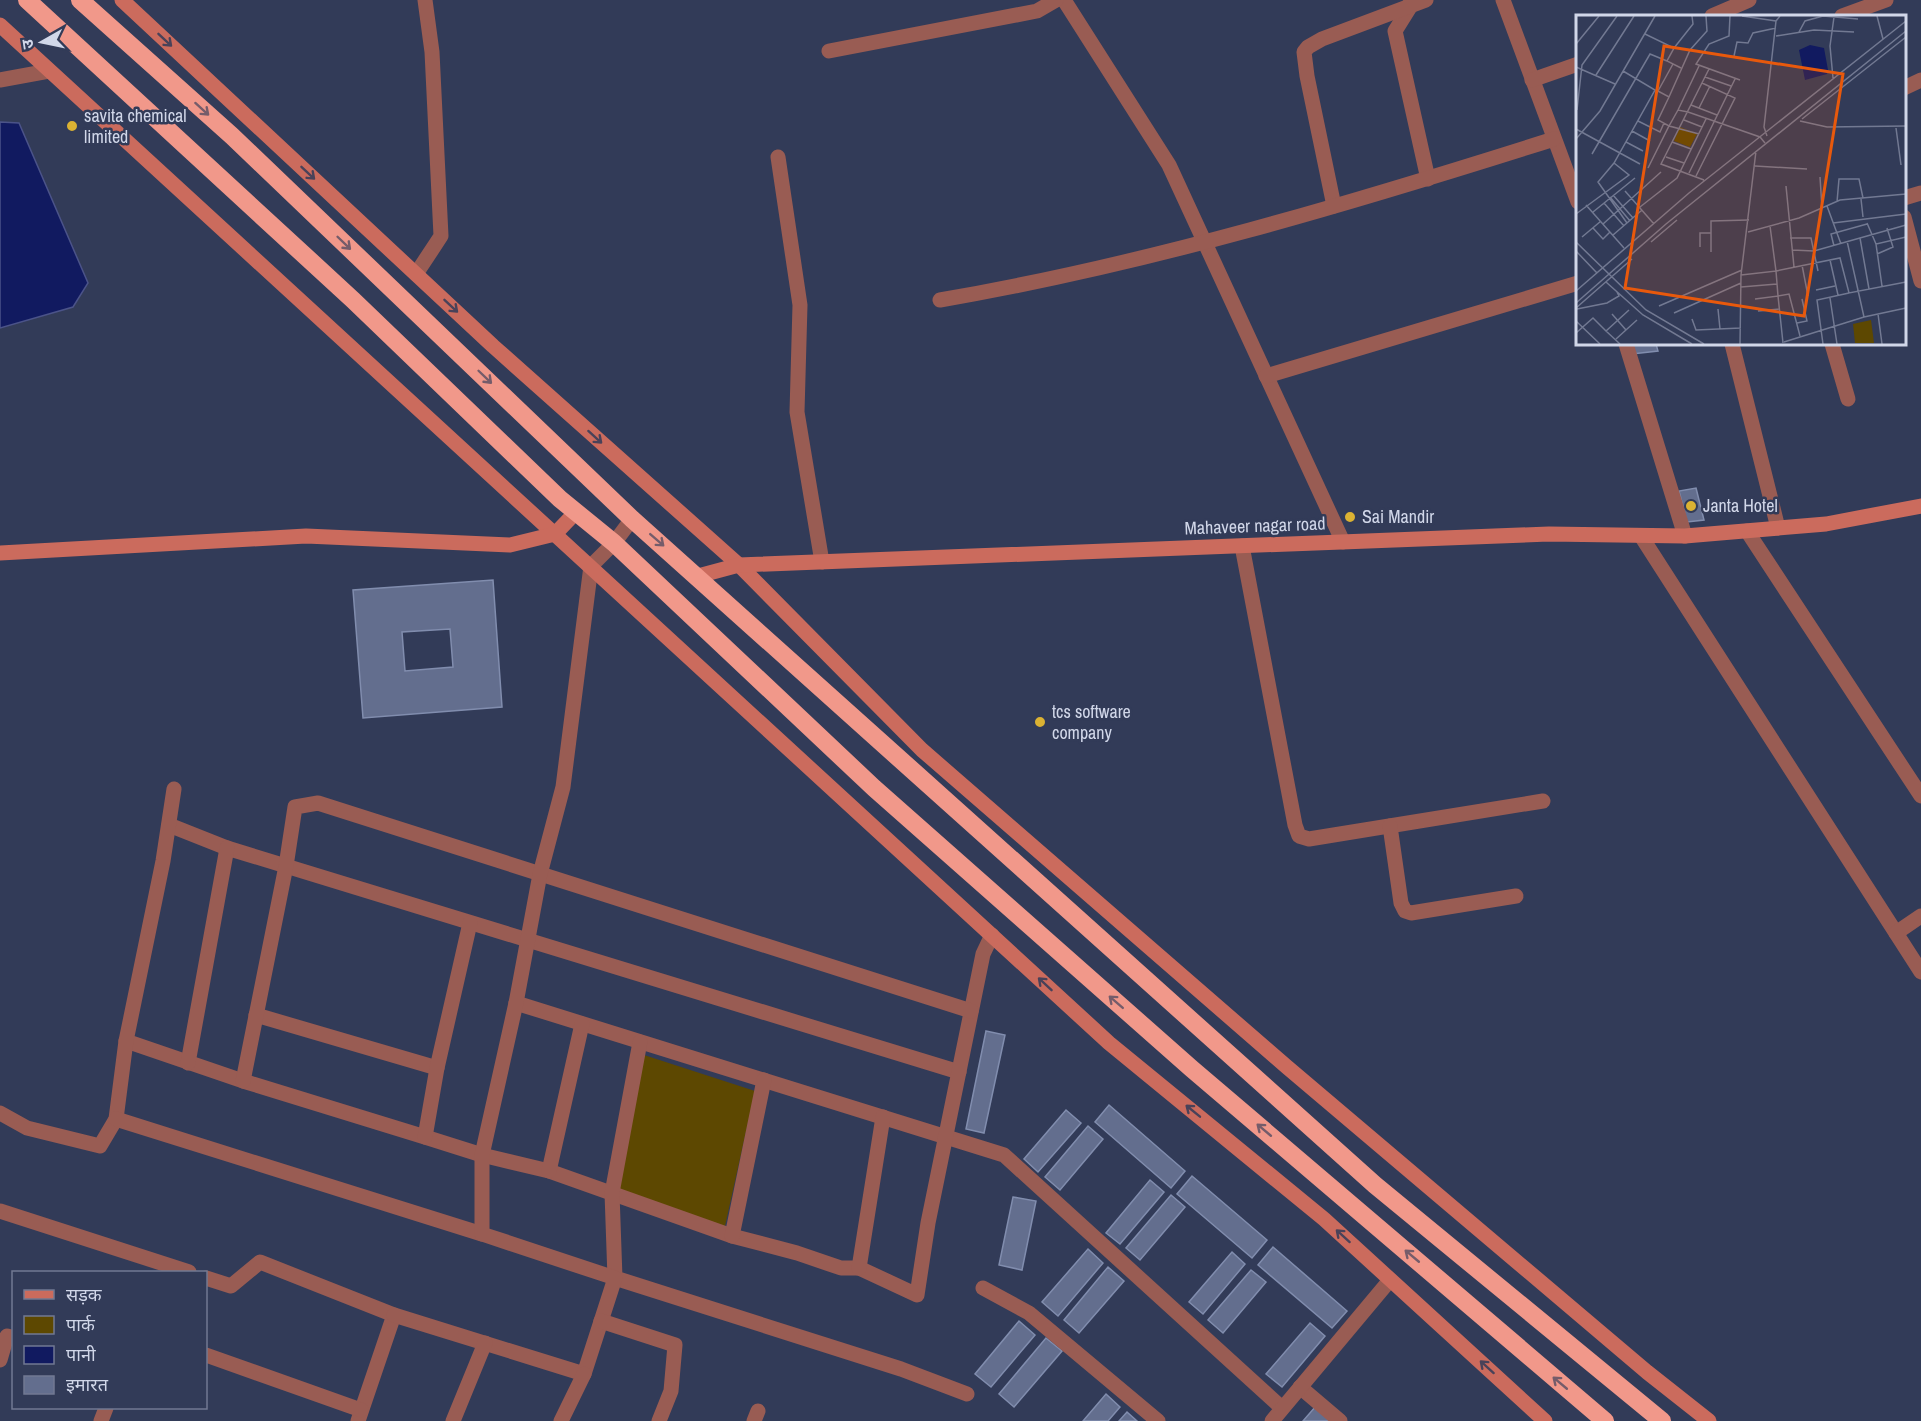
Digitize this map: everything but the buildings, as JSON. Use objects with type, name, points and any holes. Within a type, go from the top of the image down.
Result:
[{"type":"highway","points":[[27,0],[353,300],[576,512],[614,543],[874,788],[1201,1076],[1605,1421]]},
{"type":"highway","points":[[80,0],[232,136],[632,519],[1376,1185],[1662,1421]]},
{"type":"main road","points":[[122,0],[502,354],[739,565],[922,750],[1287,1067],[1708,1421]]},
{"type":"main road","points":[[0,25],[1109,1043],[1324,1219],[1545,1421]]},
{"type":"main road","name":"Mahaveer nagar road","points":[[698,576],[739,565],[1550,534],[1685,536],[1826,524],[1921,506]]},
{"type":"main road","points":[[0,554],[306,536],[510,545],[555,534],[576,512]]},
{"type":"street","points":[[417,274],[441,236],[432,52],[425,0]]},
{"type":"street","points":[[829,51],[1036,11],[1056,0]]},
{"type":"street","points":[[1064,0],[1169,165],[1343,542]]},
{"type":"street","points":[[1334,206],[1304,52],[1322,39],[1409,3],[1426,0]]},
{"type":"street","points":[[1503,0],[1576,197]]},
{"type":"street","points":[[1714,15],[1749,0]]},
{"type":"street","points":[[1845,15],[1886,0]]},
{"type":"street","points":[[1409,3],[1395,31],[1428,179]]},
{"type":"street","points":[[1532,80],[1576,65]]},
{"type":"street","points":[[0,80],[49,71]]},
{"type":"street","points":[[1906,88],[1921,80]]},
{"type":"street","points":[[940,300],[1015,287],[1205,243],[1428,179],[1554,139]]},
{"type":"street","points":[[778,157],[800,305],[797,412],[822,562]]},
{"type":"street","points":[[1906,198],[1921,193]]},
{"type":"street","points":[[1906,221],[1921,281]]},
{"type":"street","points":[[1266,376],[1576,284]]},
{"type":"street","points":[[1626,345],[1685,536]]},
{"type":"street","points":[[1732,345],[1778,528]]},
{"type":"street","points":[[1832,345],[1848,399]]},
{"type":"street","points":[[482,1234],[482,1155],[516,1004],[540,874],[563,787],[591,566],[614,543],[632,519]]},
{"type":"street","points":[[1747,531],[1921,796]]},
{"type":"street","points":[[1641,536],[1921,972]]},
{"type":"street","points":[[1242,546],[1299,836],[1309,839],[1543,801]]},
{"type":"street","points":[[0,1113],[27,1128],[100,1146],[116,1119],[126,1041],[163,861],[174,789]]},
{"type":"street","points":[[243,1081],[296,807],[318,803],[971,1011]]},
{"type":"street","points":[[169,825],[227,849],[959,1072]]},
{"type":"street","points":[[1390,826],[1401,903],[1405,911],[1411,914],[1516,896]]},
{"type":"street","points":[[188,1063],[227,849]]},
{"type":"street","points":[[1896,933],[1921,916]]},
{"type":"street","points":[[425,1137],[437,1068],[470,923]]},
{"type":"street","points":[[126,1041],[243,1081],[482,1155],[549,1171],[732,1236],[797,1253],[842,1268],[859,1268],[917,1295],[928,1223],[971,1011],[983,954],[992,935]]},
{"type":"street","points":[[516,1004],[1004,1155],[1282,1408]]},
{"type":"street","points":[[256,1015],[437,1068]]},
{"type":"street","points":[[549,1171],[582,1024]]},
{"type":"street","points":[[561,1421],[584,1374],[615,1278],[612,1193],[640,1042]]},
{"type":"street","points":[[732,1236],[764,1080]]},
{"type":"street","points":[[859,1268],[883,1118]]},
{"type":"street","points":[[116,1119],[482,1234],[901,1370],[967,1394]]},
{"type":"street","points":[[0,1211],[148,1266],[182,1271]]},
{"type":"street","points":[[207,1278],[231,1286],[260,1262],[394,1315],[584,1374]]},
{"type":"street","points":[[1272,1421],[1390,1280]]},
{"type":"street","points":[[983,1288],[1029,1312],[1158,1421]]},
{"type":"street","points":[[207,1355],[359,1416],[394,1315]]},
{"type":"street","points":[[601,1321],[675,1345],[671,1391],[659,1421]]},
{"type":"street","points":[[0,1360],[7,1335]]},
{"type":"street","points":[[453,1421],[485,1343]]},
{"type":"street","points":[[1300,1387],[1340,1421]]},
{"type":"green space","points":[[644,1055],[755,1091],[725,1226],[612,1192]]},
{"type":"water","points":[[0,122],[19,123],[88,283],[73,307],[0,328]]},
{"type":"place","name":"savita chemical limited","points":[[72,126]]},
{"type":"place","name":"Janta Hotel","points":[[1691,506]]},
{"type":"place","name":"Sai Mandir","points":[[1350,517]]},
{"type":"place","name":"tcs software company","points":[[1040,722]]}]
